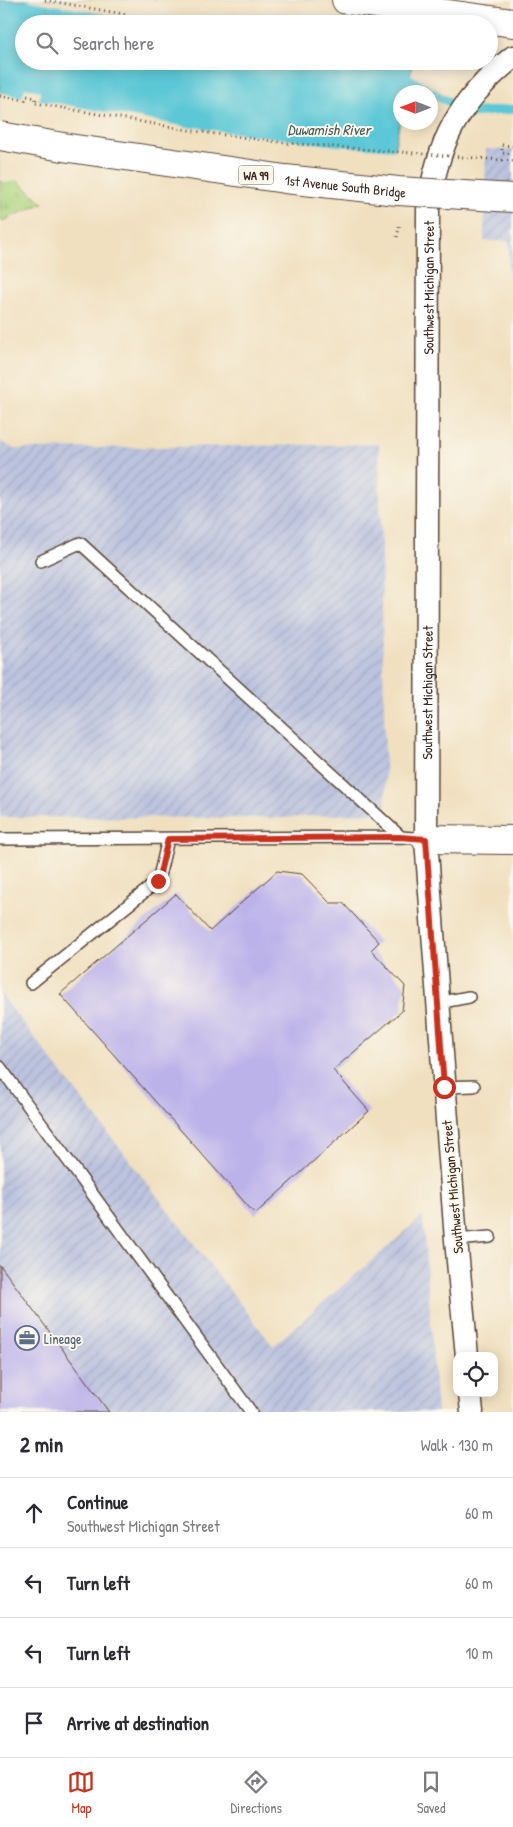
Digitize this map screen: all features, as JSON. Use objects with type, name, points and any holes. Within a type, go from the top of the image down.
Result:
[{"type":"main road","points":[[346,0],[455,15]]},
{"type":"main road","points":[[498,21],[513,23]]},
{"type":"main road","name":"1st Avenue South Bridge","points":[[0,136],[69,148],[285,179],[398,191],[513,198]]},
{"type":"main road","points":[[413,838],[513,840]]},
{"type":"street","name":"Southwest Michigan Street","points":[[467,1352],[437,1002],[413,838],[428,210],[432,176],[442,146],[477,90],[513,56]]},
{"type":"street","points":[[470,1397],[472,1412]]},
{"type":"lane","points":[[41,561],[80,543],[413,838]]},
{"type":"lane","points":[[0,839],[413,838]]},
{"type":"lane","points":[[31,984],[158,881],[168,839]]},
{"type":"lane","points":[[437,1002],[469,997]]},
{"type":"lane","points":[[0,1067],[251,1412]]},
{"type":"lane","points":[[444,1087],[474,1086]]},
{"type":"lane","points":[[456,1240],[490,1237]]},
{"type":"path","points":[[45,0],[128,15]]},
{"type":"path","points":[[0,96],[25,100],[26,96],[36,98],[35,103],[194,131],[277,142],[513,161]]},
{"type":"path","points":[[513,146],[502,145],[502,154],[513,154]]},
{"type":"shaded area","points":[[486,149],[513,150],[513,273],[508,273],[509,241],[484,241]]},
{"type":"shaded area","points":[[0,441],[14,449],[379,444],[386,812],[283,818],[0,817]]},
{"type":"shaded area","points":[[0,993],[273,1346],[423,1216],[437,1412],[0,1412]]},
{"type":"green space","points":[[14,178],[43,203],[0,222],[0,182]]},
{"type":"water","name":"Duwamish River","points":[[0,0],[426,0],[423,15],[15,15],[15,70],[411,70],[408,85],[393,85],[393,130],[398,130],[383,204],[56,166],[0,182]]},
{"type":"pier","points":[[25,0],[429,0],[426,15],[110,15]]},
{"type":"pier","points":[[25,88],[40,91],[39,100],[193,128],[202,127],[204,129],[337,146],[397,150],[385,204],[383,206],[56,169],[7,183],[0,181],[0,93],[22,97]]},
{"type":"building","points":[[277,871],[302,874],[330,903],[343,903],[379,942],[371,950],[405,986],[402,1011],[333,1070],[369,1111],[255,1214],[60,994],[176,894],[210,931]]},
{"type":"building","name":"Lineage","points":[[0,1265],[109,1412],[0,1412]]},
{"type":"waterway","points":[[410,79],[443,99],[472,113],[513,109]]},
{"type":"place","name":"Lineage","points":[[27,1338]]},
{"type":"route","points":[[158,881],[168,839],[400,837],[426,839],[428,888],[444,1087]]}]
